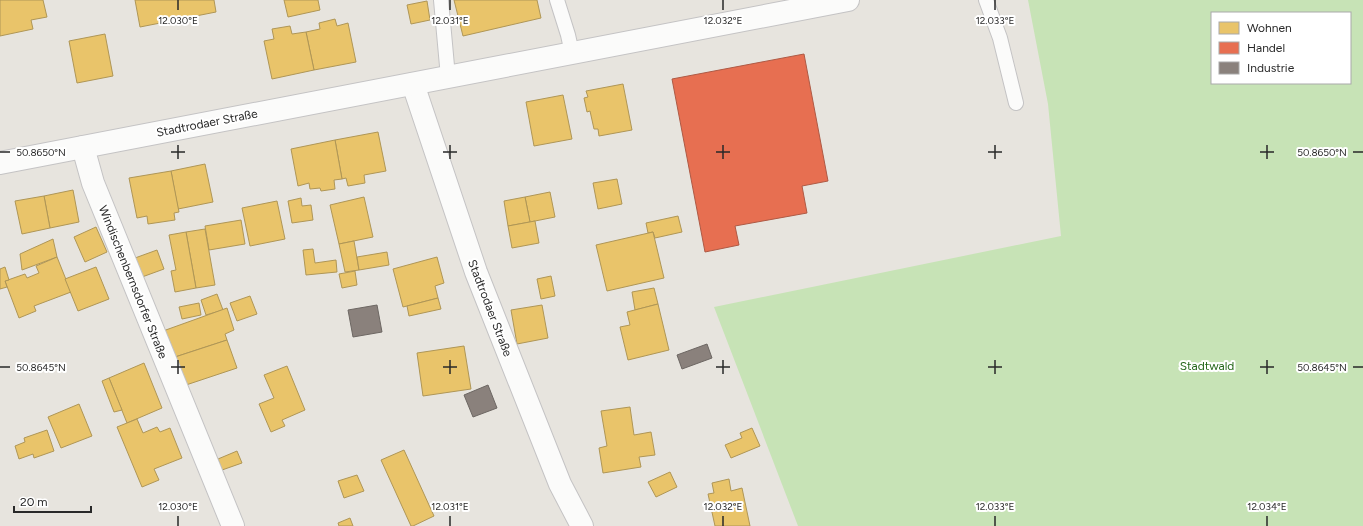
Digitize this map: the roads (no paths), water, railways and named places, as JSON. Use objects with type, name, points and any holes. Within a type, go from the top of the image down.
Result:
[{"type":"street","name":"Stadtrodaer Straße","points":[[0,163],[848,0]]},
{"type":"street","name":"Stadtrodaer Straße","points":[[413,84],[476,272],[560,484],[582,526]]},
{"type":"street","name":"Windischenbernsdorfer Straße","points":[[83,147],[96,191],[233,526]]},
{"type":"lane","points":[[441,0],[448,77]]},
{"type":"lane","points":[[557,0],[572,53]]},
{"type":"lane","points":[[986,0],[1000,38],[1016,103]]},
{"type":"park label","name":"Stadtwald","points":[[1207,366]]}]
